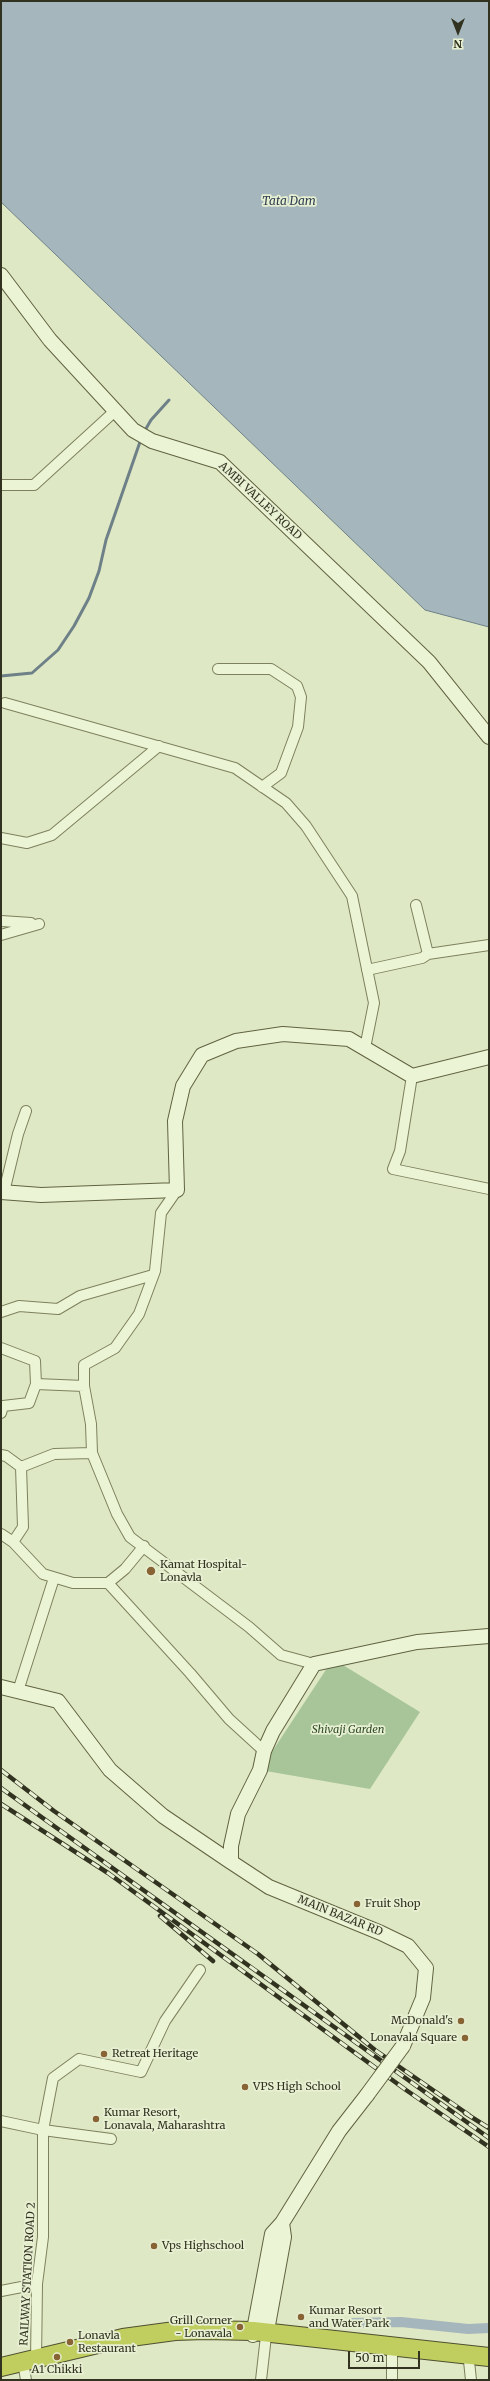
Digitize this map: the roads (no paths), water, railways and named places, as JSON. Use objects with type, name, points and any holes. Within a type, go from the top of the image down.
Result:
[{"type":"highway","points":[[1,2372],[31,2368],[123,2338],[175,2331],[260,2334],[489,2357]]},
{"type":"highway","points":[[260,2334],[489,2364]]},
{"type":"highway","points":[[1,2367],[31,2368]]},
{"type":"main road","name":"AMBI VALLEY ROAD","points":[[1,275],[50,340],[133,430],[152,441],[220,462],[429,662],[489,737]]},
{"type":"main road","points":[[3,1192],[41,1195],[177,1190],[175,1121],[183,1086],[202,1055],[236,1042],[283,1034],[349,1039],[412,1076],[489,1057]]},
{"type":"main road","points":[[231,1862],[231,1846],[238,1814],[260,1770],[264,1751],[273,1731],[314,1664],[417,1642],[489,1636]]},
{"type":"main road","name":"MAIN BAZAR RD","points":[[1,1687],[58,1701],[110,1770],[163,1816],[269,1887],[381,1932],[408,1946],[426,1968],[423,1998],[403,2046],[339,2132],[282,2223],[272,2234],[260,2334]]},
{"type":"street","points":[[1,485],[34,485],[115,411]]},
{"type":"street","points":[[218,668],[271,669],[297,686],[301,697],[298,727],[281,773],[262,786]]},
{"type":"street","points":[[5,702],[234,768],[286,803],[306,826],[352,896],[374,1003],[365,1048]]},
{"type":"street","points":[[1,838],[27,843],[52,835],[159,746]]},
{"type":"street","points":[[416,906],[428,954]]},
{"type":"street","points":[[1,921],[39,924],[1,935]]},
{"type":"street","points":[[367,970],[422,958],[428,954],[489,945]]},
{"type":"street","points":[[412,1076],[400,1151],[393,1169],[489,1189]]},
{"type":"street","points":[[3,1192],[18,1134],[26,1111]]},
{"type":"street","points":[[177,1190],[161,1213],[153,1275],[139,1314],[115,1348],[84,1365],[84,1386],[91,1424],[92,1453],[120,1519],[130,1536],[249,1627],[281,1654],[314,1664]]},
{"type":"street","points":[[1,1312],[19,1306],[58,1309],[80,1296],[153,1275]]},
{"type":"street","points":[[1,1348],[35,1362],[36,1384],[29,1403],[3,1406],[1,1413]]},
{"type":"street","points":[[36,1384],[84,1386]]},
{"type":"street","points":[[21,1467],[54,1454],[92,1453]]},
{"type":"street","points":[[1,1455],[6,1456],[21,1467]]},
{"type":"street","points":[[13,1542],[22,1527],[21,1467]]},
{"type":"street","points":[[1,1534],[13,1542],[43,1574],[73,1583],[108,1583],[125,1569],[144,1546]]},
{"type":"street","points":[[18,1691],[54,1578]]},
{"type":"street","points":[[108,1583],[190,1673],[228,1719],[264,1751]]},
{"type":"street","name":"RAILWAY STATION ROAD 2","points":[[31,2368],[37,2284],[43,2238],[43,2130],[53,2078],[79,2059],[141,2072],[165,2021],[200,1970]]},
{"type":"street","points":[[1,2121],[43,2130],[111,2139]]},
{"type":"street","points":[[1,2291],[37,2284]]},
{"type":"street","points":[[260,2334],[261,2380]]},
{"type":"street","points":[[392,2352],[392,2380]]},
{"type":"street","points":[[469,2361],[471,2380]]},
{"type":"water","name":"Tata Dam","points":[[1,1],[489,1],[489,627],[425,610],[1,202]]},
{"type":"waterway","points":[[144,432],[151,420],[169,400]]},
{"type":"waterway","points":[[1,676],[32,673],[58,650],[74,626],[89,598],[99,571],[106,540],[141,439]]},
{"type":"waterway","points":[[353,2323],[401,2322],[468,2329],[489,2328]]},
{"type":"railway","points":[[1,1770],[54,1811],[258,1954],[375,2050],[469,2115]]},
{"type":"railway","points":[[1,1788],[489,2138]]},
{"type":"railway","points":[[1,1804],[108,1873],[406,2090],[489,2147]]},
{"type":"railway","points":[[160,1916],[213,1961]]},
{"type":"railway","points":[[465,2113],[489,2128]]},
{"type":"place","name":"Kamat Hospital- Lonavla","points":[[151,1571]]},
{"type":"place","name":"Fruit Shop","points":[[357,1904]]},
{"type":"place","name":"McDonald's","points":[[461,2021]]},
{"type":"place","name":"Lonavala Square","points":[[465,2038]]},
{"type":"place","name":"Retreat Heritage","points":[[104,2054]]},
{"type":"place","name":"VPS High School","points":[[245,2087]]},
{"type":"place","name":"Kumar Resort, Lonavala, Maharashtra","points":[[96,2119]]},
{"type":"place","name":"Vps Highschool","points":[[154,2246]]},
{"type":"place","name":"Kumar Resort and Water Park","points":[[301,2317]]},
{"type":"place","name":"Grill Corner - Lonavala","points":[[240,2327]]},
{"type":"place","name":"Lonavla Restaurant","points":[[70,2342]]},
{"type":"place","name":"A1 Chikki","points":[[57,2357]]},
{"type":"park label","name":"Shivaji Garden","points":[[348,1730]]}]
